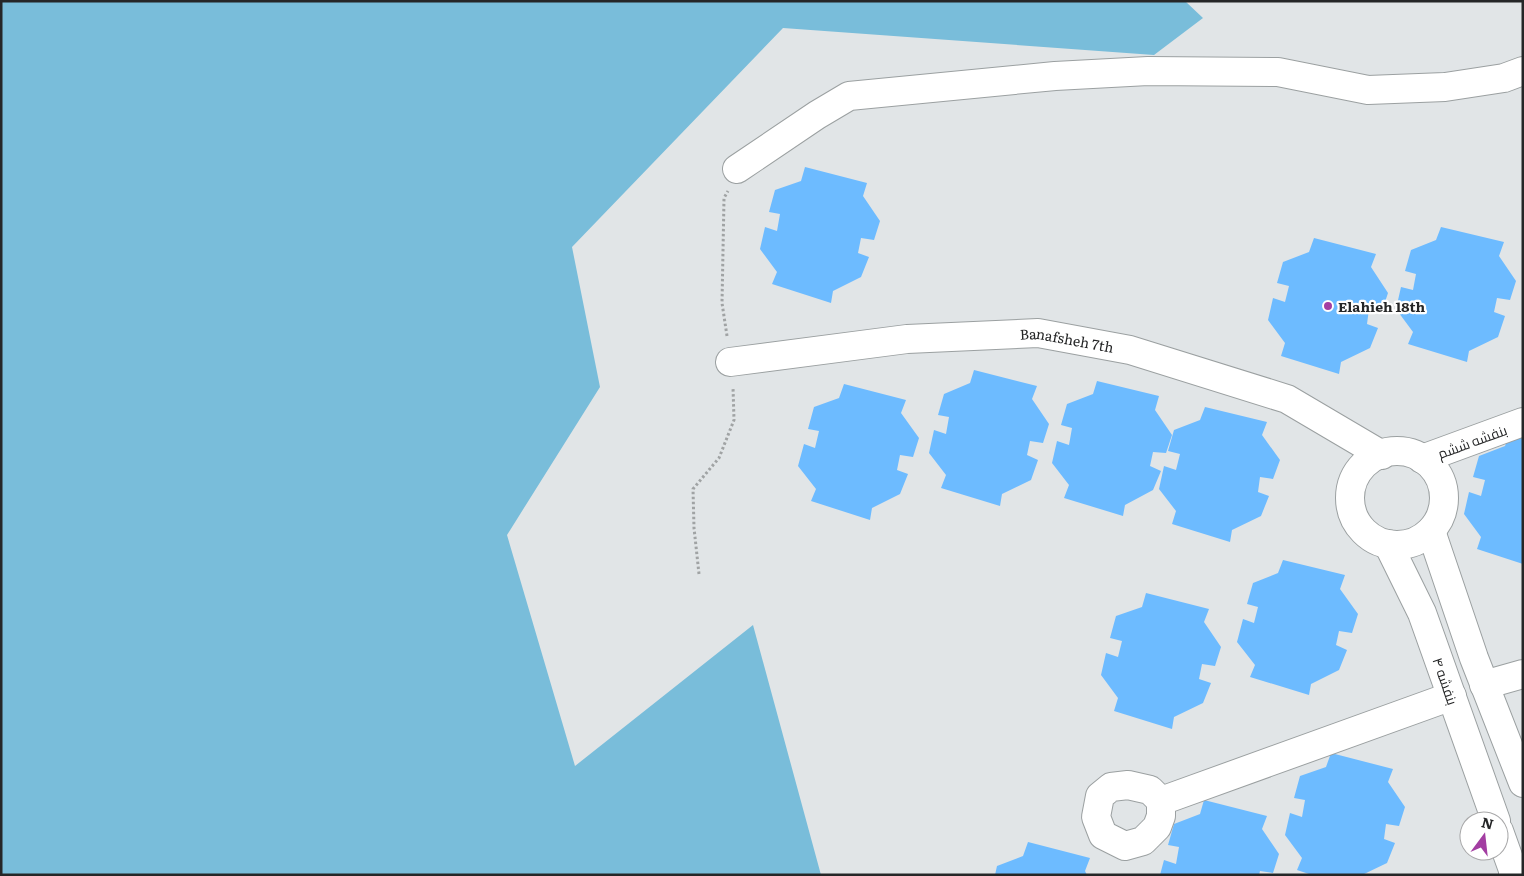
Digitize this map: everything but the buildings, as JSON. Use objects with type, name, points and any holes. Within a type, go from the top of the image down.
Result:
[{"type":"street","points":[[737,170],[849,96],[1055,76],[1148,71],[1278,72],[1368,90],[1445,87],[1504,78],[1523,72]]},
{"type":"street","name":"Banafsheh 7th","points":[[730,362],[907,339],[1038,333],[1130,350],[1287,399],[1382,455]]},
{"type":"street","name":"بنفشه ششم","points":[[1422,459],[1523,422]]},
{"type":"street","points":[[1402,452],[1416,455],[1422,459],[1429,464],[1438,476],[1443,490],[1444,505],[1439,519],[1431,531],[1418,540],[1403,545],[1388,544],[1373,538],[1361,528],[1353,514],[1350,499],[1352,483],[1360,469],[1372,459],[1382,455],[1402,452]]},
{"type":"street","points":[[1431,531],[1484,685],[1523,783]]},
{"type":"street","name":"بنفشه ۴","points":[[1388,544],[1422,613],[1492,811]]},
{"type":"street","points":[[1484,685],[1523,674]]},
{"type":"street","points":[[1161,801],[1452,696]]},
{"type":"street","points":[[1509,861],[1513,875]]},
{"type":"shaded area","points":[[1,1],[1185,1],[1203,18],[1154,55],[783,28],[572,247],[600,387],[507,535],[575,766],[753,625],[821,875],[1,875]]},
{"type":"place","name":"Elahieh 18th","points":[[1328,306]]}]
